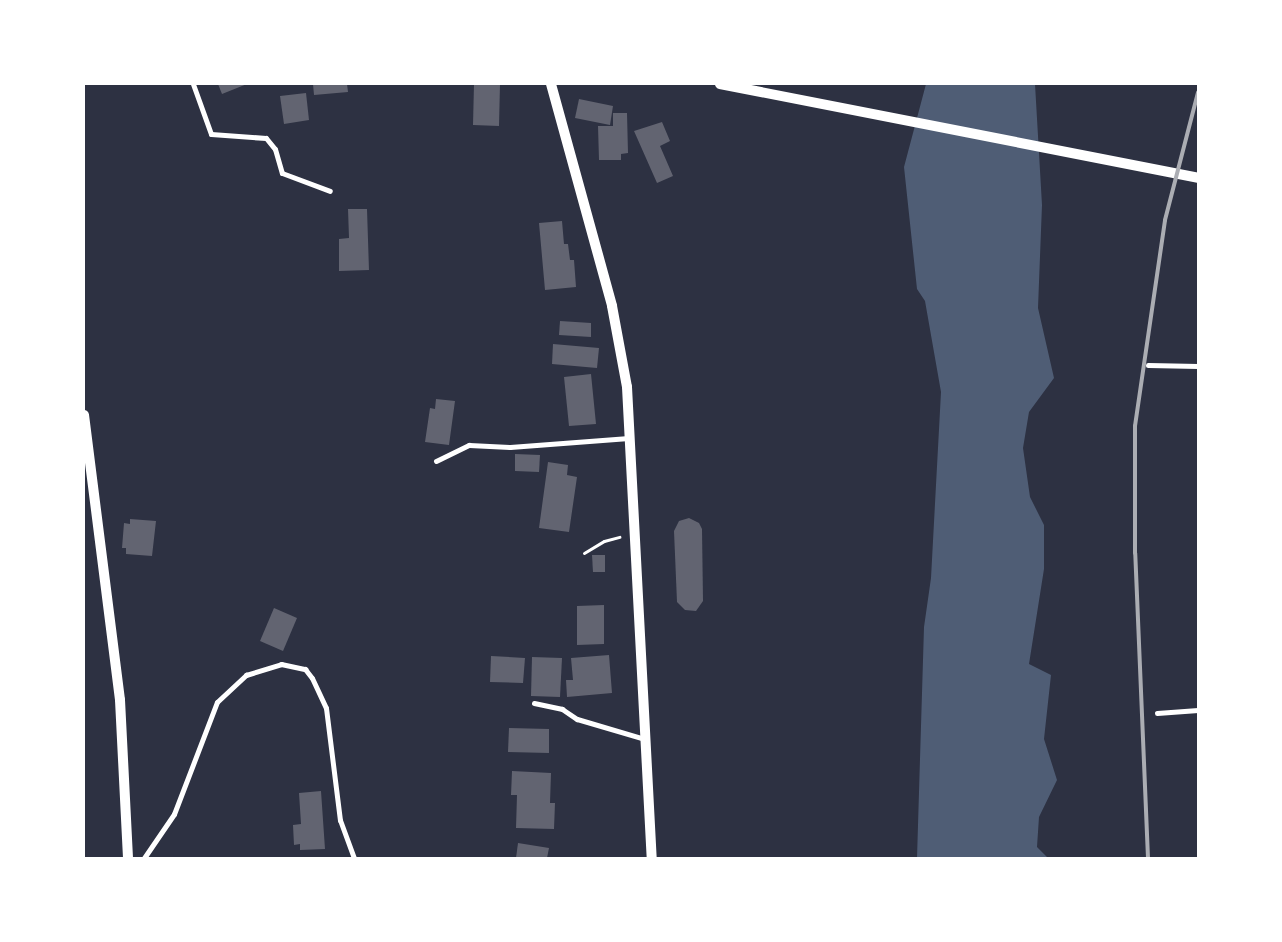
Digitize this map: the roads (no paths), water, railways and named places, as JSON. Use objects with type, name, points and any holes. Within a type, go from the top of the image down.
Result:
[{"type":"main road","points":[[551,84],[618,330],[627,387],[652,858]]},
{"type":"main road","points":[[720,84],[1198,178]]},
{"type":"main road","points":[[84,415],[120,700],[128,858]]},
{"type":"street","points":[[193,84],[211,134],[266,138],[275,149],[282,173],[330,191]]},
{"type":"street","points":[[1148,365],[1198,366]]},
{"type":"street","points":[[436,461],[469,445],[556,445],[630,438]]},
{"type":"street","points":[[144,858],[174,814],[217,702],[246,675],[281,664],[305,669],[326,708],[340,820],[354,858]]},
{"type":"street","points":[[534,703],[562,709],[576,719],[646,739]]},
{"type":"street","points":[[1157,713],[1198,710]]},
{"type":"water","points":[[926,84],[1035,84],[1042,205],[1038,308],[1054,378],[1029,412],[1023,448],[1030,497],[1044,525],[1044,569],[1029,664],[1051,675],[1044,739],[1057,780],[1039,817],[1037,847],[1048,858],[917,858],[924,627],[931,578],[941,392],[925,301],[917,289],[904,167]]},
{"type":"railway","points":[[1148,858],[1135,553],[1135,426],[1165,220],[1198,92]]}]
